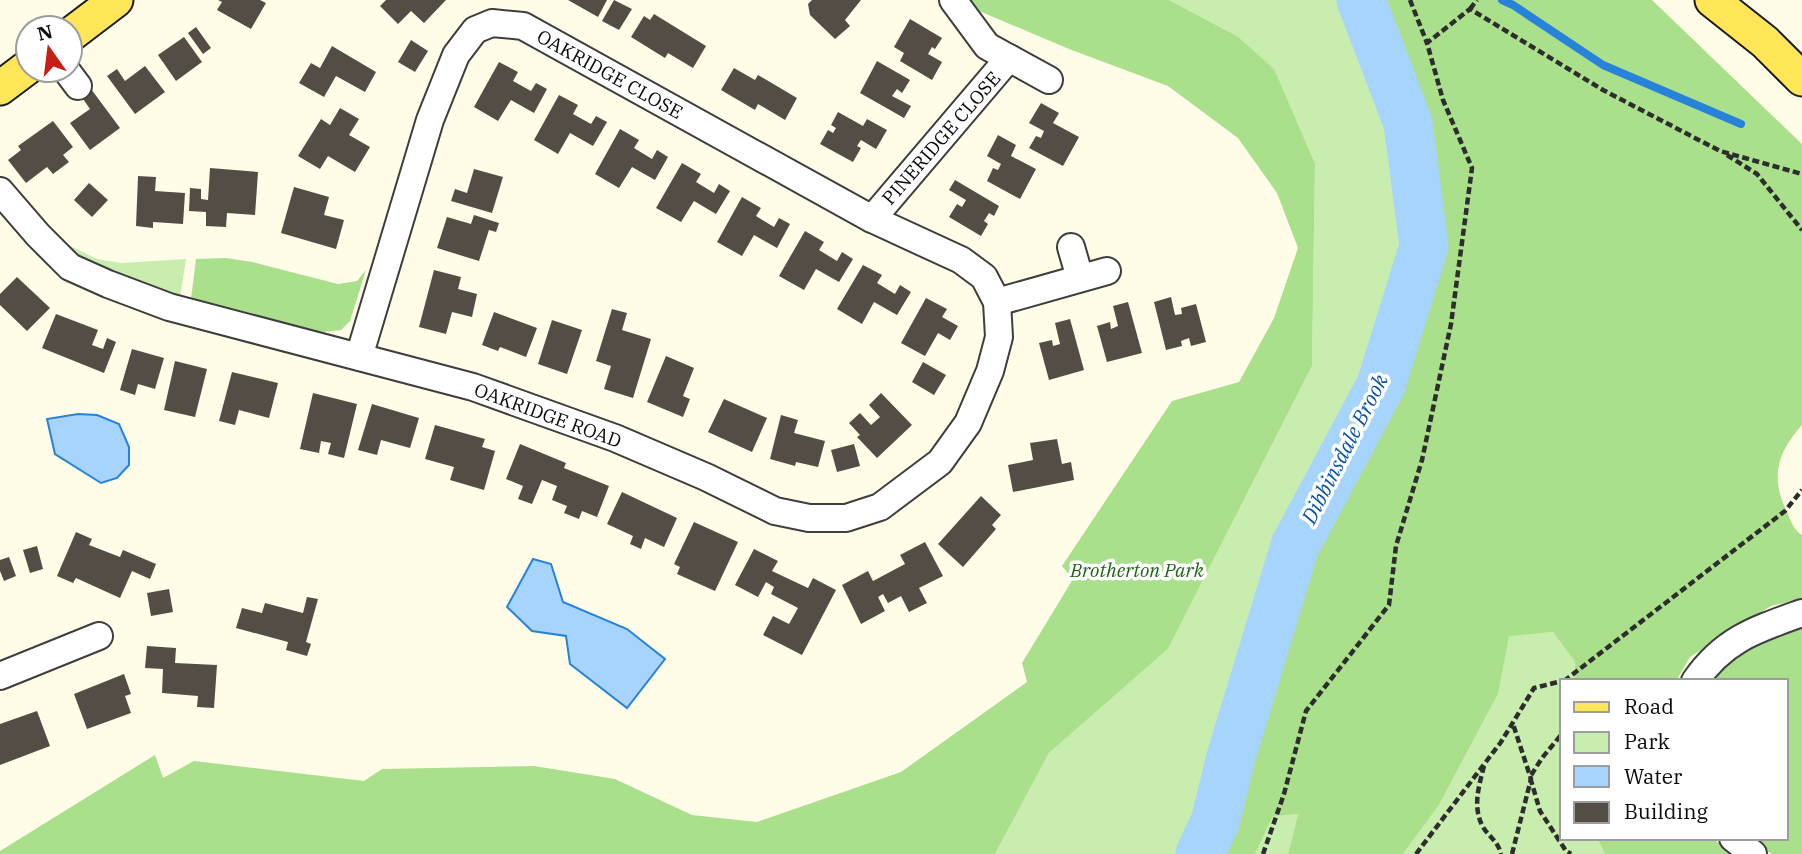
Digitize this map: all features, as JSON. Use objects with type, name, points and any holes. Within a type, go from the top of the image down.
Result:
[{"type":"main road","points":[[84,24],[116,0]]},
{"type":"main road","points":[[1712,0],[1765,42],[1802,79]]},
{"type":"street","name":"PINERIDGE CLOSE","points":[[953,0],[987,46],[1049,80]]},
{"type":"street","name":"OAKRIDGE CLOSE","points":[[359,357],[434,109],[456,55],[475,30],[492,23],[523,26],[872,219],[961,260],[984,277],[997,302]]},
{"type":"street","name":"PINERIDGE CLOSE","points":[[872,219],[1009,58]]},
{"type":"street","name":"OAKRIDGE ROAD","points":[[0,191],[70,267],[95,278],[169,307],[473,387],[615,438],[706,477],[775,511],[808,518],[846,518],[880,507],[940,462],[968,423],[990,372],[999,337],[997,302]]},
{"type":"street","points":[[1071,247],[1080,278]]},
{"type":"street","points":[[997,302],[1107,271]]},
{"type":"street","points":[[1697,679],[1720,652],[1748,633],[1802,613]]},
{"type":"street","points":[[0,676],[99,636]]},
{"type":"street","points":[[1736,840],[1753,854]]},
{"type":"path","points":[[1263,854],[1284,794],[1306,711],[1389,605],[1395,546],[1422,460],[1451,324],[1472,168],[1443,100],[1427,43],[1410,0]]},
{"type":"path","points":[[1427,43],[1470,9],[1477,0]]},
{"type":"path","points":[[1470,9],[1603,90],[1720,151],[1757,174],[1802,230]]},
{"type":"path","points":[[1720,151],[1802,174]]},
{"type":"path","points":[[1566,679],[1785,511],[1802,490]]},
{"type":"path","points":[[1416,854],[1513,723],[1534,688],[1560,682]]},
{"type":"path","points":[[1513,723],[1540,811],[1566,851],[1571,854]]},
{"type":"path","points":[[1511,854],[1531,779],[1542,758],[1560,737]]},
{"type":"path","points":[[1485,762],[1477,795],[1478,813],[1483,828],[1499,844],[1501,854]]},
{"type":"green space","name":"Brotherton Park","points":[[966,0],[1169,0],[1237,36],[1274,69],[1315,164],[1312,366],[1168,649],[1049,753],[995,854],[0,854],[0,851],[155,755],[163,778],[194,761],[364,781],[382,769],[534,766],[615,779],[692,815],[757,822],[901,772],[1027,682],[1022,663],[1073,579],[1062,566],[1172,401],[1239,382],[1274,318],[1298,248],[1277,193],[1238,138],[1168,86],[1069,49],[972,8]]},
{"type":"green space","points":[[1169,0],[1361,0],[1408,123],[1424,246],[1381,385],[1295,546],[1231,757],[1215,822],[1200,854],[995,854],[1049,753],[1168,649],[1312,366],[1315,164],[1237,36]]},
{"type":"green space","points":[[1361,0],[1652,0],[1802,144],[1802,425],[1787,445],[1778,476],[1782,499],[1793,525],[1802,535],[1802,599],[1771,606],[1690,657],[1677,679],[1574,679],[1575,662],[1553,632],[1509,636],[1498,694],[1439,805],[1403,854],[1288,854],[1298,814],[1273,816],[1255,854],[1200,854],[1215,822],[1231,757],[1295,546],[1381,385],[1424,246],[1408,123]]},
{"type":"green space","points":[[60,241],[97,259],[121,263],[186,259],[180,298],[86,263]]},
{"type":"green space","points":[[226,258],[338,284],[357,281],[366,270],[350,321],[341,330],[323,332],[294,327],[191,299],[196,259]]},
{"type":"green space","points":[[1802,622],[1802,854],[1772,854],[1748,840],[1788,840],[1788,679],[1707,679],[1728,655]]},
{"type":"green space","points":[[1553,632],[1575,662],[1573,679],[1560,679],[1560,840],[1598,840],[1605,854],[1403,854],[1439,805],[1498,694],[1508,635]]},
{"type":"green space","points":[[1298,814],[1288,854],[1255,854],[1273,815]]},
{"type":"green space","points":[[1598,840],[1715,840],[1733,854],[1605,854]]},
{"type":"water","points":[[78,414],[97,415],[119,424],[129,447],[129,465],[117,478],[101,483],[55,454],[47,419]]},
{"type":"water","points":[[533,559],[551,564],[563,602],[627,629],[665,659],[627,708],[570,664],[566,636],[532,631],[507,607]]},
{"type":"building","points":[[218,0],[260,0],[266,3],[251,29],[217,10],[222,2]]},
{"type":"building","points":[[386,0],[446,0],[424,23],[411,11],[398,24],[380,6]]},
{"type":"building","points":[[568,0],[607,0],[598,17]]},
{"type":"building","points":[[614,0],[632,9],[619,30],[602,21]]},
{"type":"building","points":[[812,0],[861,0],[845,20],[850,26],[835,39],[810,15],[808,4]]},
{"type":"building","points":[[654,14],[706,46],[693,68],[668,53],[665,58],[631,37],[644,16],[650,20]]},
{"type":"building","points":[[910,19],[942,38],[928,54],[942,62],[932,80],[900,61],[904,53],[894,47]]},
{"type":"building","points":[[196,27],[211,48],[203,54],[188,33]]},
{"type":"building","points":[[184,37],[202,62],[176,81],[158,55]]},
{"type":"building","points":[[411,40],[428,51],[415,72],[398,62]]},
{"type":"building","points":[[332,46],[376,72],[365,92],[336,76],[324,97],[299,83],[311,63],[320,68]]},
{"type":"building","points":[[877,61],[910,80],[902,93],[897,89],[892,96],[911,106],[904,118],[860,93]]},
{"type":"building","points":[[499,62],[518,72],[513,81],[531,91],[536,83],[547,89],[534,113],[511,100],[498,121],[474,107]]},
{"type":"building","points":[[145,66],[165,92],[135,114],[107,76],[117,69],[125,81]]},
{"type":"building","points":[[734,68],[755,80],[758,75],[797,98],[785,120],[758,104],[755,110],[721,90]]},
{"type":"building","points":[[91,89],[120,128],[90,150],[70,123],[90,109],[81,96]]},
{"type":"building","points":[[559,95],[578,105],[573,114],[591,124],[596,116],[607,122],[593,146],[570,133],[558,154],[534,140]]},
{"type":"building","points":[[1041,103],[1059,113],[1053,123],[1079,137],[1063,166],[1029,148],[1036,136],[1041,138],[1044,131],[1029,123]]},
{"type":"building","points":[[340,108],[359,119],[349,135],[370,147],[355,172],[328,156],[320,169],[298,156],[321,119],[330,125]]},
{"type":"building","points":[[838,112],[863,126],[867,119],[887,130],[876,149],[861,140],[857,146],[861,148],[853,162],[820,144],[828,130],[833,133],[836,128],[831,125]]},
{"type":"building","points":[[53,121],[73,147],[63,155],[69,162],[53,174],[47,167],[26,183],[8,160],[21,150],[18,146]]},
{"type":"building","points":[[620,129],[639,140],[634,148],[652,159],[657,150],[668,157],[655,180],[632,167],[619,188],[595,174]]},
{"type":"building","points":[[998,135],[1016,145],[1011,156],[1036,169],[1020,199],[987,181],[993,168],[998,170],[1001,164],[987,156]]},
{"type":"building","points":[[682,163],[701,174],[696,182],[714,193],[719,184],[730,191],[716,214],[694,201],[681,222],[656,208]]},
{"type":"building","points":[[210,168],[258,172],[255,215],[227,213],[226,227],[206,226],[206,212],[189,211],[190,188],[201,189],[201,199],[208,200]]},
{"type":"building","points":[[474,169],[503,177],[492,213],[451,201],[455,189],[467,193]]},
{"type":"building","points":[[138,176],[156,177],[155,191],[185,193],[183,224],[153,222],[153,228],[136,226]]},
{"type":"building","points":[[955,180],[999,206],[994,216],[989,213],[984,221],[988,224],[981,236],[949,217],[957,204],[962,207],[966,200],[949,190]]},
{"type":"building","points":[[89,183],[108,200],[92,217],[74,200]]},
{"type":"building","points":[[294,187],[329,197],[324,215],[344,220],[336,249],[281,233]]},
{"type":"building","points":[[742,197],[761,208],[756,216],[774,227],[779,218],[790,224],[777,248],[754,235],[742,256],[717,242]]},
{"type":"building","points":[[474,215],[499,223],[496,232],[489,230],[479,261],[437,248],[447,217],[471,224]]},
{"type":"building","points":[[805,231],[824,242],[819,250],[837,261],[842,252],[853,259],[839,282],[816,269],[804,290],[779,276]]},
{"type":"building","points":[[863,265],[882,275],[877,283],[895,294],[900,285],[911,292],[897,315],[874,302],[862,324],[837,309]]},
{"type":"building","points":[[434,270],[461,277],[458,289],[477,294],[472,317],[452,312],[446,334],[419,327]]},
{"type":"building","points":[[17,277],[50,308],[27,331],[0,305],[0,294]]},
{"type":"building","points":[[1171,297],[1175,315],[1182,314],[1181,308],[1196,304],[1206,342],[1191,346],[1189,338],[1181,341],[1182,346],[1166,350],[1154,302]]},
{"type":"building","points":[[926,298],[947,309],[942,317],[958,326],[950,340],[938,333],[925,356],[901,343]]},
{"type":"building","points":[[1128,302],[1142,353],[1107,362],[1097,326],[1110,322],[1111,329],[1118,326],[1113,306]]},
{"type":"building","points":[[612,309],[627,313],[622,330],[651,339],[633,398],[604,389],[611,366],[596,361]]},
{"type":"building","points":[[494,312],[537,328],[526,357],[500,347],[498,351],[482,345]]},
{"type":"building","points":[[56,314],[98,330],[92,345],[103,349],[107,338],[116,342],[104,373],[42,348]]},
{"type":"building","points":[[1070,319],[1084,370],[1049,380],[1039,343],[1052,340],[1053,346],[1060,344],[1055,323]]},
{"type":"building","points":[[552,320],[582,330],[567,374],[538,364]]},
{"type":"building","points":[[132,349],[164,358],[155,389],[138,384],[135,395],[120,390]]},
{"type":"building","points":[[666,356],[694,368],[683,396],[690,399],[683,417],[647,402]]},
{"type":"building","points":[[175,361],[207,369],[195,417],[164,410]]},
{"type":"building","points":[[923,362],[946,375],[934,395],[912,382]]},
{"type":"building","points":[[232,372],[278,383],[269,418],[239,410],[235,425],[219,421]]},
{"type":"building","points":[[313,393],[357,404],[344,458],[328,454],[331,443],[321,441],[319,453],[300,449]]},
{"type":"building","points":[[881,393],[912,425],[877,458],[857,437],[860,435],[849,423],[860,413],[871,425],[880,417],[869,405]]},
{"type":"building","points":[[724,399],[767,418],[752,452],[708,432]]},
{"type":"building","points":[[372,404],[419,418],[410,448],[381,440],[377,455],[358,450]]},
{"type":"building","points":[[781,415],[798,420],[794,433],[825,441],[818,467],[796,462],[795,466],[770,459]]},
{"type":"building","points":[[435,425],[485,439],[482,447],[495,451],[484,490],[450,480],[454,467],[425,459]]},
{"type":"building","points":[[1057,439],[1062,464],[1071,462],[1074,480],[1013,492],[1008,465],[1033,460],[1030,443]]},
{"type":"building","points":[[520,444],[566,463],[564,468],[609,486],[597,517],[582,511],[579,519],[564,513],[567,506],[552,500],[557,486],[542,480],[532,504],[518,499],[523,486],[506,479]]},
{"type":"building","points":[[854,444],[860,466],[837,472],[831,450]]},
{"type":"building","points":[[622,492],[677,518],[664,547],[645,538],[641,549],[630,544],[633,536],[607,524]]},
{"type":"building","points":[[981,496],[1001,515],[992,525],[996,529],[963,567],[938,544]]},
{"type":"building","points":[[694,522],[738,542],[715,591],[677,574],[680,567],[674,564]]},
{"type":"building","points":[[76,532],[92,539],[89,545],[120,557],[123,550],[156,564],[150,579],[132,571],[120,598],[76,578],[73,583],[57,576]]},
{"type":"building","points":[[925,542],[943,576],[919,588],[927,603],[909,612],[901,596],[888,603],[883,594],[878,597],[885,611],[861,624],[842,585],[868,571],[873,581],[905,564],[900,555]]},
{"type":"building","points":[[37,546],[43,569],[30,573],[23,550]]},
{"type":"building","points":[[754,549],[778,561],[772,571],[808,588],[813,578],[836,590],[802,655],[763,635],[773,616],[789,624],[798,608],[771,594],[774,587],[766,582],[758,597],[735,585]]},
{"type":"building","points":[[9,557],[16,576],[4,581],[0,560]]},
{"type":"building","points":[[169,589],[173,612],[151,616],[147,593]]},
{"type":"building","points":[[307,597],[318,599],[306,642],[311,644],[307,656],[286,650],[288,642],[236,628],[242,608],[262,613],[265,603],[303,613]]},
{"type":"building","points":[[147,646],[176,648],[175,663],[217,665],[214,708],[197,707],[198,696],[162,693],[163,669],[145,668]]},
{"type":"building","points":[[124,674],[131,694],[125,696],[131,713],[87,729],[74,694]]},
{"type":"building","points":[[37,711],[50,746],[0,765],[0,724]]},
{"type":"waterway","name":"Dibbinsdale Brook","points":[[1200,854],[1215,822],[1231,757],[1295,546],[1381,385],[1424,246],[1408,123],[1361,0]]},
{"type":"waterway","points":[[1502,0],[1603,65],[1741,124]]}]
